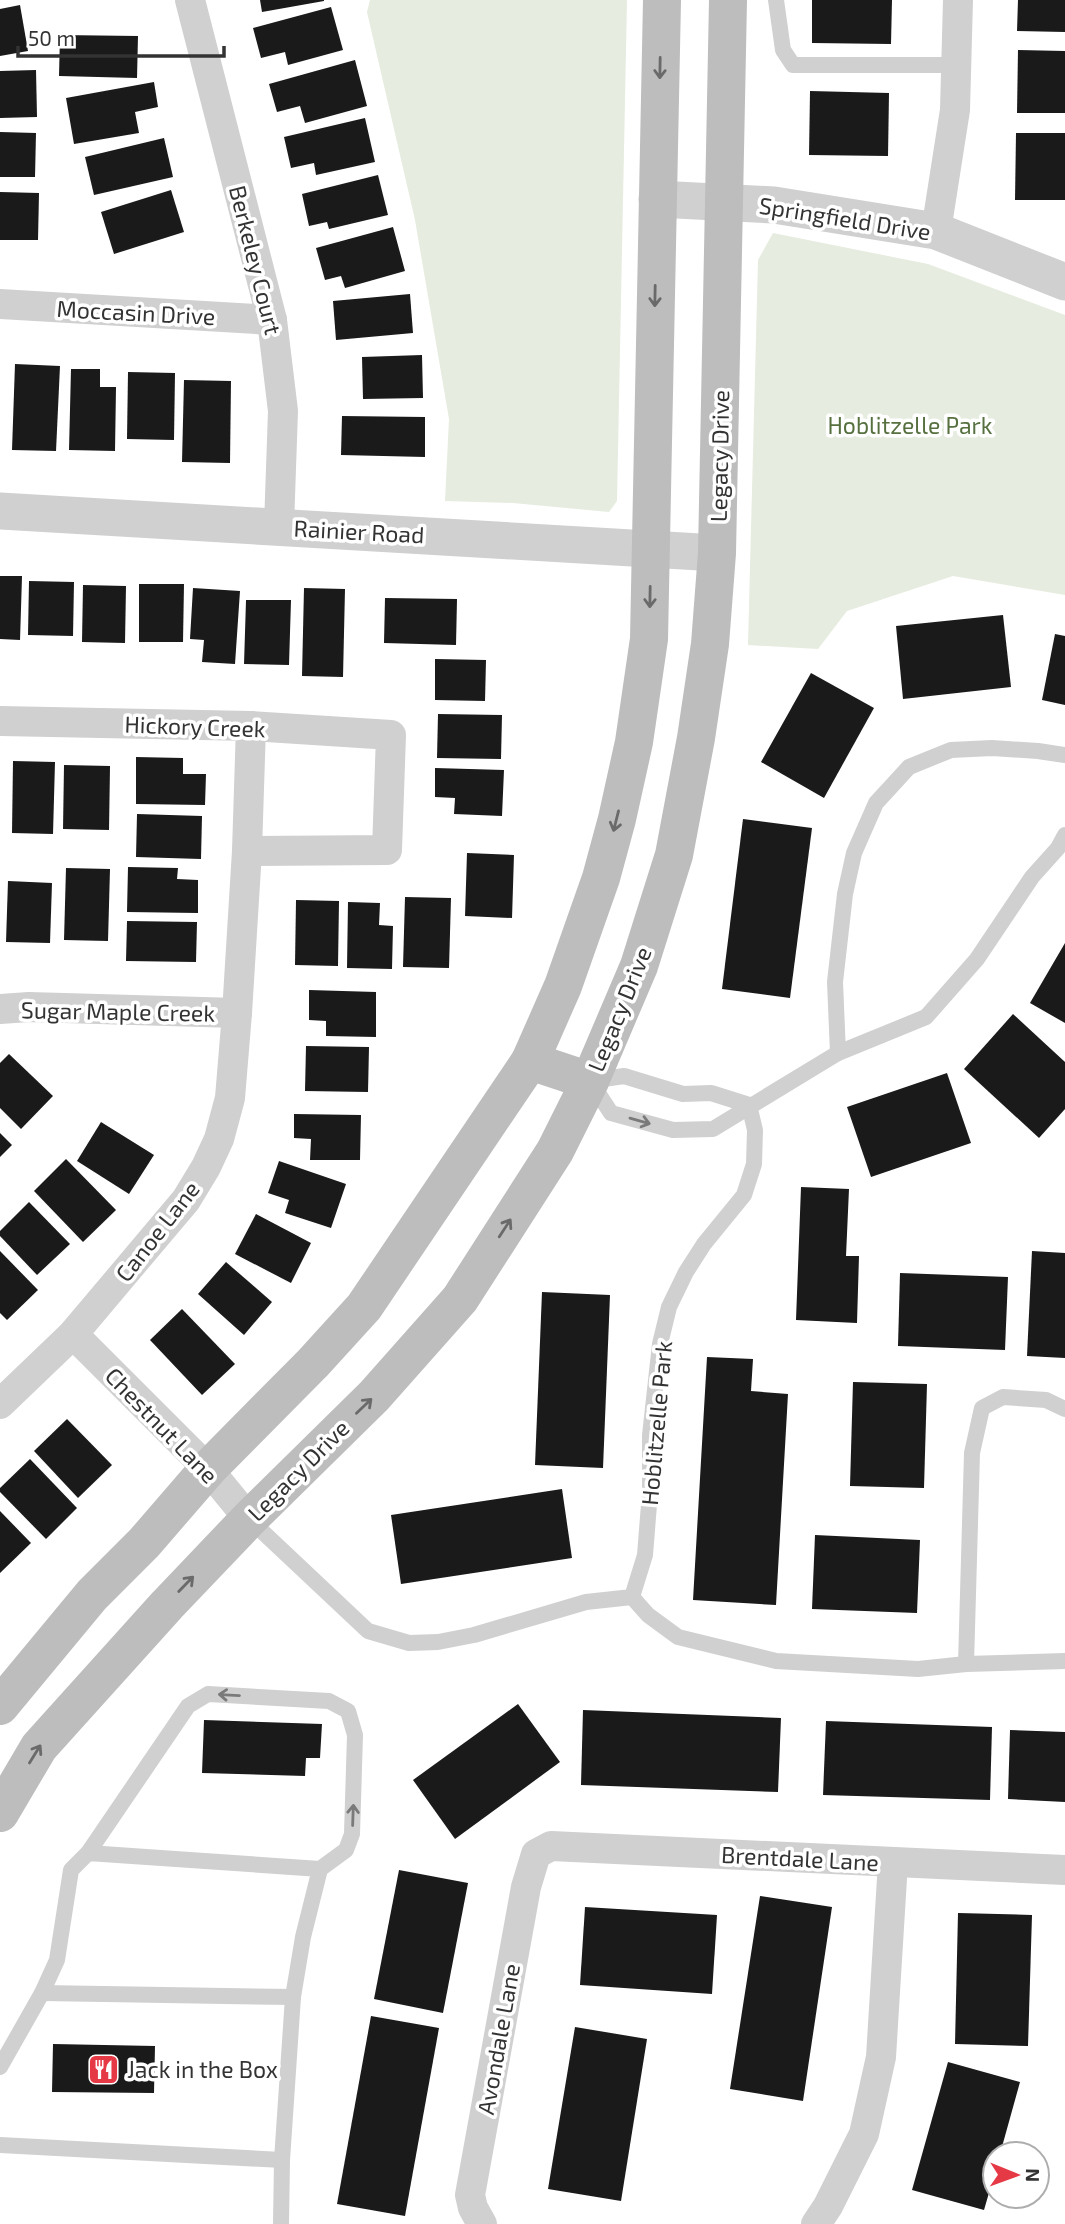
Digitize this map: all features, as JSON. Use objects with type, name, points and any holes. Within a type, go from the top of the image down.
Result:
[{"type":"main road","points":[[0,1706],[92,1595],[144,1543],[208,1469],[313,1363],[364,1307],[530,1061],[563,986],[601,878],[617,819],[634,742],[649,639],[662,0]]},
{"type":"main road","name":"Legacy Drive","points":[[0,1813],[39,1747],[167,1605],[249,1519],[374,1396],[460,1299],[555,1151],[590,1081],[639,965],[674,855],[710,644],[717,553],[728,0]]},
{"type":"main road","points":[[530,1061],[590,1081]]},
{"type":"street","name":"Berkeley Court","points":[[190,0],[272,320],[283,411],[279,526]]},
{"type":"street","points":[[936,231],[955,110],[958,0]]},
{"type":"street","name":"Springfield Drive","points":[[657,199],[774,205],[936,231],[1065,282]]},
{"type":"street","name":"Moccasin Drive","points":[[0,304],[272,320]]},
{"type":"street","name":"Rainier Road","points":[[0,511],[717,553]]},
{"type":"street","name":"Hickory Creek","points":[[0,721],[251,726],[391,735],[387,850],[247,850]]},
{"type":"street","name":"Canoe Lane","points":[[0,1405],[72,1334],[186,1200],[219,1139],[230,1098],[237,1013],[251,726]]},
{"type":"street","name":"Sugar Maple Creek","points":[[0,1009],[29,1007],[237,1013]]},
{"type":"street","name":"Chestnut Lane","points":[[72,1334],[208,1469],[249,1519]]},
{"type":"street","name":"Brentdale Lane","points":[[536,1854],[551,1846],[1065,1870]]},
{"type":"street","name":"Avondale Lane","points":[[482,2224],[470,2196],[526,1887],[536,1854]]},
{"type":"street","points":[[816,2224],[828,2206],[864,2134],[881,2057],[893,1862]]},
{"type":"lane","points":[[776,0],[783,50],[793,65],[956,65]]},
{"type":"lane","points":[[838,1053],[835,982],[845,894],[854,853],[876,803],[909,767],[951,750],[992,748],[1065,755]]},
{"type":"lane","points":[[750,1105],[711,1093],[683,1094],[624,1076],[590,1081],[611,1113],[673,1130],[713,1129],[838,1053],[926,1017],[977,960],[1032,877],[1058,848],[1065,835]]},
{"type":"lane","name":"Hoblitzelle Park","points":[[632,1597],[645,1555],[650,1492],[650,1435],[663,1331],[669,1307],[685,1272],[744,1195],[754,1164],[755,1130],[750,1105]]},
{"type":"lane","points":[[966,1664],[972,1453],[982,1408],[1003,1397],[1046,1400],[1065,1409]]},
{"type":"lane","points":[[249,1519],[369,1631],[409,1643],[438,1642],[474,1635],[586,1602],[632,1597],[648,1615],[678,1637],[776,1661],[918,1669],[966,1664],[1065,1661]]},
{"type":"lane","points":[[0,2067],[42,1993],[57,1960],[71,1870],[88,1853],[188,1706],[208,1693],[329,1701],[348,1712],[355,1735],[352,1834],[346,1850],[320,1869],[303,1937],[293,1997],[282,2160],[281,2224]]},
{"type":"lane","points":[[88,1853],[320,1869]]},
{"type":"lane","points":[[42,1993],[293,1997]]},
{"type":"lane","points":[[0,2145],[282,2160]]},
{"type":"green space","points":[[370,0],[627,0],[617,501],[609,512],[513,503],[445,501],[449,419],[415,220],[367,12]]},
{"type":"green space","name":"Hoblitzelle Park","points":[[773,233],[928,264],[1065,315],[1065,595],[953,576],[847,611],[818,649],[748,645],[758,260]]},
{"type":"building","points":[[260,0],[324,0],[324,1],[262,12]]},
{"type":"building","points":[[812,0],[892,0],[891,44],[812,43]]},
{"type":"building","points":[[1018,0],[1065,0],[1065,32],[1017,31]]},
{"type":"building","points":[[20,5],[28,51],[0,56],[0,9]]},
{"type":"building","points":[[331,7],[343,50],[288,65],[285,52],[261,58],[253,28]]},
{"type":"building","points":[[60,35],[138,36],[137,78],[59,76]]},
{"type":"building","points":[[1018,50],[1065,51],[1065,113],[1017,113]]},
{"type":"building","points":[[355,60],[367,106],[305,123],[300,106],[277,112],[269,84]]},
{"type":"building","points":[[36,70],[37,117],[0,118],[0,71]]},
{"type":"building","points":[[154,82],[158,107],[135,112],[139,133],[74,144],[66,98]]},
{"type":"building","points":[[810,91],[889,93],[888,156],[809,155]]},
{"type":"building","points":[[365,118],[375,162],[316,175],[314,163],[291,168],[284,137]]},
{"type":"building","points":[[0,132],[36,133],[35,177],[0,177]]},
{"type":"building","points":[[1016,133],[1065,133],[1065,200],[1015,200]]},
{"type":"building","points":[[164,138],[173,177],[94,195],[85,157]]},
{"type":"building","points":[[378,175],[388,215],[329,229],[327,222],[309,226],[302,194]]},
{"type":"building","points":[[171,190],[184,232],[114,254],[101,212]]},
{"type":"building","points":[[0,192],[39,193],[38,240],[0,240]]},
{"type":"building","points":[[393,227],[405,271],[345,288],[341,276],[325,280],[316,248]]},
{"type":"building","points":[[410,294],[413,333],[336,340],[333,301]]},
{"type":"building","points":[[422,355],[423,398],[363,399],[362,357]]},
{"type":"building","points":[[15,364],[60,366],[56,451],[12,450]]},
{"type":"building","points":[[71,369],[100,369],[100,387],[116,387],[115,451],[69,450]]},
{"type":"building","points":[[128,372],[175,373],[174,440],[127,439]]},
{"type":"building","points":[[184,380],[231,381],[230,463],[182,462]]},
{"type":"building","points":[[342,416],[425,417],[425,457],[341,455]]},
{"type":"building","points":[[0,576],[22,576],[20,640],[0,639]]},
{"type":"building","points":[[29,581],[74,582],[73,636],[28,635]]},
{"type":"building","points":[[139,584],[184,584],[183,642],[139,642]]},
{"type":"building","points":[[83,585],[126,586],[125,643],[82,642]]},
{"type":"building","points":[[193,588],[240,591],[235,664],[202,662],[204,640],[190,639]]},
{"type":"building","points":[[304,588],[345,589],[343,677],[302,676]]},
{"type":"building","points":[[385,598],[457,599],[456,645],[384,643]]},
{"type":"building","points":[[246,600],[291,600],[289,665],[244,664]]},
{"type":"building","points":[[1003,615],[1011,687],[903,699],[896,626]]},
{"type":"building","points":[[1055,634],[1065,636],[1065,705],[1042,700]]},
{"type":"building","points":[[435,659],[486,660],[485,701],[435,700]]},
{"type":"building","points":[[811,673],[874,708],[824,798],[761,762]]},
{"type":"building","points":[[438,714],[502,715],[501,759],[437,758]]},
{"type":"building","points":[[136,757],[183,758],[183,774],[206,774],[205,805],[136,804]]},
{"type":"building","points":[[13,761],[55,762],[53,834],[12,833]]},
{"type":"building","points":[[64,765],[110,766],[109,830],[63,829]]},
{"type":"building","points":[[435,768],[504,770],[502,816],[454,814],[455,798],[435,797]]},
{"type":"building","points":[[137,814],[202,816],[201,859],[136,857]]},
{"type":"building","points":[[743,819],[812,828],[790,998],[722,989]]},
{"type":"building","points":[[467,853],[514,855],[512,918],[465,916]]},
{"type":"building","points":[[128,867],[178,868],[177,879],[198,880],[198,913],[127,912]]},
{"type":"building","points":[[66,868],[110,869],[108,941],[64,940]]},
{"type":"building","points":[[8,881],[52,883],[50,943],[6,942]]},
{"type":"building","points":[[405,897],[451,898],[449,968],[403,967]]},
{"type":"building","points":[[296,900],[339,901],[338,966],[295,965]]},
{"type":"building","points":[[348,902],[380,903],[379,925],[393,926],[392,969],[347,968]]},
{"type":"building","points":[[127,921],[197,922],[196,962],[126,961]]},
{"type":"building","points":[[1065,943],[1065,1023],[1030,1003]]},
{"type":"building","points":[[309,990],[376,992],[376,1037],[326,1036],[326,1021],[309,1020]]},
{"type":"building","points":[[1013,1014],[1065,1062],[1065,1109],[1039,1138],[964,1069]]},
{"type":"building","points":[[306,1046],[369,1047],[368,1092],[305,1091]]},
{"type":"building","points":[[9,1054],[53,1096],[21,1129],[0,1108],[0,1063]]},
{"type":"building","points":[[947,1073],[971,1143],[871,1177],[847,1107]]},
{"type":"building","points":[[294,1114],[361,1115],[360,1160],[310,1160],[311,1139],[294,1138]]},
{"type":"building","points":[[101,1122],[154,1155],[129,1194],[77,1161]]},
{"type":"building","points":[[0,1133],[12,1145],[0,1157]]},
{"type":"building","points":[[66,1159],[116,1210],[83,1242],[34,1191]]},
{"type":"building","points":[[279,1161],[346,1184],[331,1228],[285,1213],[289,1200],[268,1193]]},
{"type":"building","points":[[801,1187],[849,1189],[846,1256],[859,1256],[857,1323],[796,1320]]},
{"type":"building","points":[[29,1202],[70,1244],[37,1275],[0,1236],[0,1231]]},
{"type":"building","points":[[256,1214],[311,1243],[291,1283],[235,1254]]},
{"type":"building","points":[[0,1251],[38,1290],[7,1320],[0,1313]]},
{"type":"building","points":[[1032,1251],[1065,1253],[1065,1358],[1027,1356]]},
{"type":"building","points":[[226,1262],[272,1302],[244,1335],[198,1294]]},
{"type":"building","points":[[900,1273],[1008,1277],[1005,1350],[898,1346]]},
{"type":"building","points":[[542,1292],[610,1295],[603,1468],[535,1465]]},
{"type":"building","points":[[182,1309],[235,1364],[202,1395],[150,1340]]},
{"type":"building","points":[[707,1357],[753,1359],[751,1391],[788,1394],[776,1605],[693,1600]]},
{"type":"building","points":[[853,1382],[927,1384],[924,1488],[850,1486]]},
{"type":"building","points":[[67,1419],[112,1465],[78,1498],[34,1451]]},
{"type":"building","points":[[30,1459],[77,1508],[46,1539],[0,1492],[0,1488]]},
{"type":"building","points":[[562,1489],[572,1558],[401,1584],[391,1515]]},
{"type":"building","points":[[0,1511],[31,1543],[0,1573]]},
{"type":"building","points":[[815,1535],[920,1540],[917,1613],[812,1609]]},
{"type":"building","points":[[518,1704],[560,1762],[455,1839],[413,1780]]},
{"type":"building","points":[[583,1710],[781,1718],[778,1792],[581,1785]]},
{"type":"building","points":[[204,1720],[322,1724],[320,1758],[306,1758],[305,1776],[202,1773]]},
{"type":"building","points":[[826,1721],[992,1727],[990,1800],[823,1795]]},
{"type":"building","points":[[1010,1730],[1065,1732],[1065,1802],[1008,1799]]},
{"type":"building","points":[[399,1870],[468,1883],[443,2013],[374,1999]]},
{"type":"building","points":[[760,1896],[832,1907],[803,2101],[730,2089]]},
{"type":"building","points":[[585,1907],[717,1915],[712,1994],[580,1985]]},
{"type":"building","points":[[958,1913],[1032,1915],[1028,2046],[955,2044]]},
{"type":"building","points":[[371,2016],[439,2028],[405,2216],[337,2204]]},
{"type":"building","points":[[575,2027],[647,2039],[621,2201],[548,2189]]},
{"type":"building","name":"Jack in the Box","points":[[53,2044],[155,2046],[154,2093],[52,2092]]},
{"type":"building","points":[[948,2062],[1020,2082],[1004,2140],[981,2140],[981,2209],[912,2190]]},
{"type":"place","name":"Jack in the Box","points":[[104,2069]]}]
